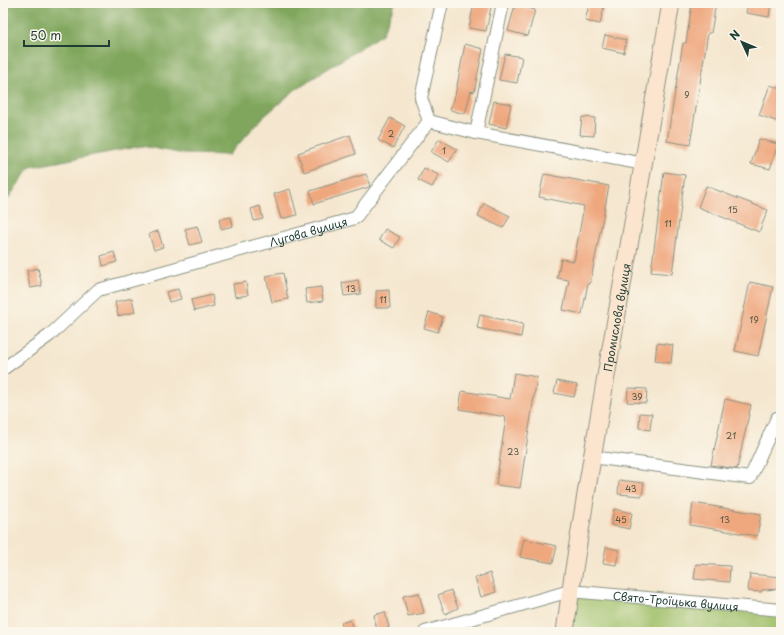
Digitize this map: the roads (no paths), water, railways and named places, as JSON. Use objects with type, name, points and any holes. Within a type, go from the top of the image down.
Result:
[{"type":"street","points":[[442,3],[421,98],[429,121],[476,133],[644,164]]},
{"type":"street","points":[[476,133],[503,3]]},
{"type":"street","name":"Промислова вулиця","points":[[565,632],[570,591],[592,457],[671,3]]},
{"type":"street","name":"Лугова вулиця","points":[[3,369],[50,335],[98,290],[355,218],[429,121]]},
{"type":"street","points":[[592,457],[750,478],[777,418],[781,418]]},
{"type":"street","points":[[425,632],[570,591]]},
{"type":"street","name":"Свято-Троїцька вулиця","points":[[570,591],[781,610]]}]
